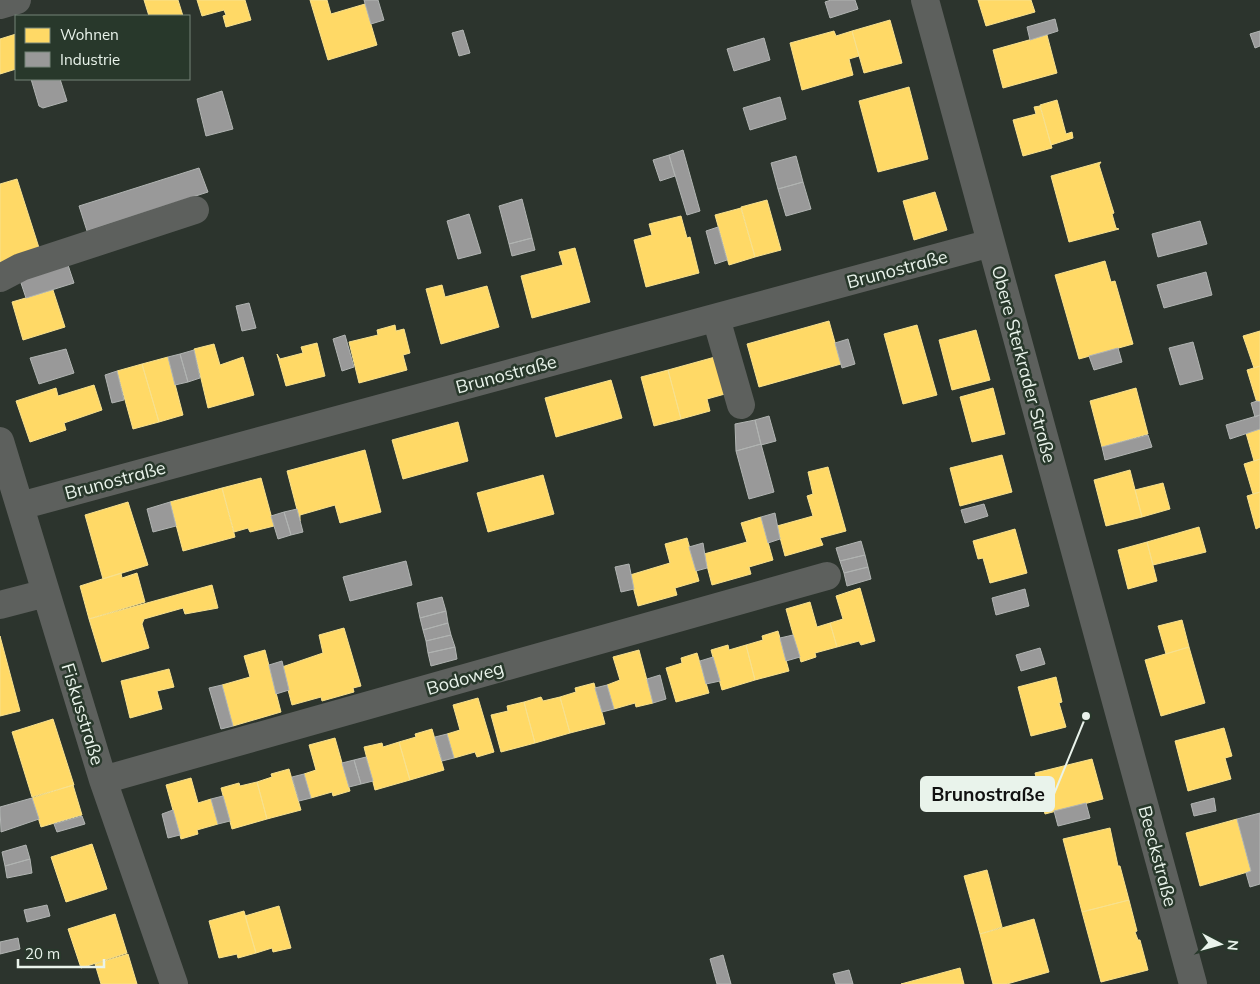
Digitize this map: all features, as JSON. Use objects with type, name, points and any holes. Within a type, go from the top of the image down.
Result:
[{"type":"street","points":[[0,5],[17,0]]},
{"type":"street","name":"Obere Sterkrader Straße","points":[[925,0],[1124,727]]},
{"type":"street","points":[[0,278],[21,267],[195,210]]},
{"type":"street","name":"Brunostraße","points":[[20,506],[991,243]]},
{"type":"street","points":[[716,318],[741,405]]},
{"type":"street","name":"Fiskusstraße","points":[[0,441],[104,780],[174,984]]},
{"type":"street","name":"Bodoweg","points":[[104,780],[827,576]]},
{"type":"street","points":[[0,605],[46,593]]},
{"type":"street","name":"Beeckstraße","points":[[1124,727],[1193,984]]},
{"type":"building: Wohnen","points":[[144,0],[178,0],[183,15],[149,15]]},
{"type":"building: Wohnen","points":[[197,0],[245,0],[251,20],[226,27],[223,16],[226,15],[224,10],[202,16]]},
{"type":"building: Wohnen","points":[[310,0],[327,0],[331,14],[365,4],[377,45],[328,60]]},
{"type":"building: Wohnen","points":[[978,0],[1031,0],[1035,12],[986,26]]},
{"type":"building: Wohnen","points":[[890,20],[902,63],[864,73],[852,31]]},
{"type":"building: Wohnen","points":[[834,31],[836,36],[852,31],[859,56],[849,59],[853,75],[802,90],[790,43]]},
{"type":"building: Wohnen","points":[[15,34],[15,69],[0,74],[0,39]]},
{"type":"building: Wohnen","points":[[1047,35],[1057,73],[1003,88],[993,50]]},
{"type":"building: Wohnen","points":[[909,87],[928,159],[878,172],[859,101]]},
{"type":"building: Wohnen","points":[[1057,100],[1066,134],[1072,132],[1073,138],[1051,145],[1040,105]]},
{"type":"building: Wohnen","points":[[1040,106],[1052,148],[1023,156],[1013,120],[1036,114],[1034,107]]},
{"type":"building: Wohnen","points":[[1101,162],[1099,165],[1114,213],[1112,214],[1116,228],[1119,229],[1069,242],[1051,176]]},
{"type":"building: Wohnen","points":[[17,179],[41,254],[0,266],[0,184]]},
{"type":"building: Wohnen","points":[[935,192],[947,230],[914,240],[903,201]]},
{"type":"building: Wohnen","points":[[767,200],[781,250],[755,257],[741,207]]},
{"type":"building: Wohnen","points":[[741,208],[755,257],[729,265],[715,215]]},
{"type":"building: Wohnen","points":[[681,216],[687,238],[690,237],[699,273],[646,287],[634,240],[652,235],[649,224]]},
{"type":"building: Wohnen","points":[[575,248],[590,302],[532,318],[521,276],[563,265],[559,252]]},
{"type":"building: Wohnen","points":[[1105,261],[1111,282],[1115,281],[1133,344],[1079,359],[1055,275]]},
{"type":"building: Wohnen","points":[[442,285],[445,297],[487,286],[499,327],[441,344],[426,289]]},
{"type":"building: Wohnen","points":[[53,290],[65,327],[23,340],[12,302]]},
{"type":"building: Wohnen","points":[[829,321],[841,364],[759,387],[747,344]]},
{"type":"building: Wohnen","points":[[395,325],[396,331],[404,329],[410,353],[403,355],[407,370],[359,383],[349,342],[378,335],[377,330]]},
{"type":"building: Wohnen","points":[[917,325],[937,395],[903,404],[884,334]]},
{"type":"building: Wohnen","points":[[976,330],[990,380],[952,390],[939,340]]},
{"type":"building: Wohnen","points":[[1260,331],[1260,366],[1254,368],[1243,336]]},
{"type":"building: Wohnen","points":[[317,343],[325,376],[286,386],[277,354],[280,359],[303,353],[301,347]]},
{"type":"building: Wohnen","points":[[214,344],[220,365],[243,357],[254,395],[208,408],[194,349]]},
{"type":"building: Wohnen","points":[[168,357],[183,415],[159,422],[142,364]]},
{"type":"building: Wohnen","points":[[715,357],[725,394],[707,399],[710,411],[681,419],[668,370]]},
{"type":"building: Wohnen","points":[[142,364],[159,422],[133,429],[117,371]]},
{"type":"building: Wohnen","points":[[1260,366],[1260,402],[1257,403],[1247,370]]},
{"type":"building: Wohnen","points":[[668,370],[681,419],[654,426],[641,377]]},
{"type":"building: Wohnen","points":[[611,380],[622,418],[556,437],[545,398]]},
{"type":"building: Wohnen","points":[[94,385],[102,410],[64,423],[66,430],[30,442],[16,401],[56,388],[58,396]]},
{"type":"building: Wohnen","points":[[993,388],[1005,434],[972,442],[960,397]]},
{"type":"building: Wohnen","points":[[1136,388],[1148,434],[1102,447],[1090,401]]},
{"type":"building: Wohnen","points":[[458,422],[468,461],[403,479],[392,440]]},
{"type":"building: Wohnen","points":[[1260,429],[1260,459],[1254,461],[1246,433]]},
{"type":"building: Wohnen","points":[[365,450],[381,512],[340,523],[335,505],[300,515],[300,521],[287,471]]},
{"type":"building: Wohnen","points":[[1002,455],[1012,492],[960,506],[950,468]]},
{"type":"building: Wohnen","points":[[1260,459],[1260,492],[1253,494],[1244,464]]},
{"type":"building: Wohnen","points":[[828,467],[846,531],[820,538],[823,545],[785,556],[777,526],[813,516],[807,496],[813,494],[808,472]]},
{"type":"building: Wohnen","points":[[1130,470],[1142,517],[1106,526],[1094,480]]},
{"type":"building: Wohnen","points":[[543,475],[554,514],[488,532],[477,493]]},
{"type":"building: Wohnen","points":[[261,478],[274,526],[250,532],[248,528],[234,532],[222,488]]},
{"type":"building: Wohnen","points":[[1163,483],[1170,509],[1142,517],[1135,490]]},
{"type":"building: Wohnen","points":[[222,488],[235,537],[183,551],[170,502]]},
{"type":"building: Wohnen","points":[[1260,492],[1260,527],[1256,529],[1247,496]]},
{"type":"building: Wohnen","points":[[128,502],[148,565],[103,579],[85,515]]},
{"type":"building: Wohnen","points":[[761,517],[773,560],[749,567],[751,574],[712,585],[704,554],[747,542],[741,523]]},
{"type":"building: Wohnen","points":[[1199,527],[1206,552],[1153,565],[1147,542]]},
{"type":"building: Wohnen","points":[[1015,529],[1027,573],[990,583],[983,558],[978,559],[973,541]]},
{"type":"building: Wohnen","points":[[687,538],[699,581],[675,588],[677,595],[638,606],[630,575],[670,563],[665,544]]},
{"type":"building: Wohnen","points":[[1147,542],[1157,581],[1128,589],[1118,550]]},
{"type":"building: Wohnen","points":[[121,573],[122,578],[137,573],[145,602],[89,619],[80,586]]},
{"type":"building: Wohnen","points":[[212,585],[218,608],[185,614],[183,608],[144,619],[142,624],[149,648],[102,662],[89,619]]},
{"type":"building: Wohnen","points":[[860,588],[875,641],[861,645],[859,641],[837,647],[830,623],[843,619],[836,596]]},
{"type":"building: Wohnen","points":[[810,602],[817,627],[830,623],[837,647],[815,653],[816,657],[801,662],[786,609]]},
{"type":"building: Wohnen","points":[[1182,620],[1189,647],[1166,654],[1158,626]]},
{"type":"building: Wohnen","points":[[344,628],[361,686],[353,688],[354,692],[322,701],[321,697],[292,705],[282,667],[323,653],[319,635]]},
{"type":"building: Wohnen","points":[[778,631],[789,671],[755,680],[746,645],[763,640],[762,636]]},
{"type":"building: Wohnen","points":[[0,636],[20,711],[0,716]]},
{"type":"building: Wohnen","points":[[728,645],[729,650],[746,645],[755,680],[722,690],[711,650]]},
{"type":"building: Wohnen","points":[[1189,647],[1205,703],[1161,716],[1145,660]]},
{"type":"building: Wohnen","points":[[265,650],[281,712],[233,726],[222,685],[250,677],[244,656]]},
{"type":"building: Wohnen","points":[[639,650],[653,703],[636,707],[635,703],[614,709],[607,685],[620,680],[613,657]]},
{"type":"building: Wohnen","points":[[697,653],[709,693],[676,702],[666,668],[682,663],[681,658]]},
{"type":"building: Wohnen","points":[[169,669],[174,687],[157,691],[162,709],[130,718],[121,681]]},
{"type":"building: Wohnen","points":[[1056,677],[1062,702],[1059,703],[1066,727],[1031,736],[1018,687]]},
{"type":"building: Wohnen","points":[[594,683],[605,724],[570,733],[560,697],[576,692],[575,688]]},
{"type":"building: Wohnen","points":[[541,697],[543,701],[560,697],[570,733],[535,743],[524,702]]},
{"type":"building: Wohnen","points":[[478,698],[494,752],[477,757],[475,752],[454,758],[447,734],[460,730],[453,705]]},
{"type":"building: Wohnen","points":[[524,702],[535,743],[501,752],[491,715],[508,711],[507,706]]},
{"type":"building: Wohnen","points":[[53,719],[74,785],[32,797],[12,732]]},
{"type":"building: Wohnen","points":[[1224,728],[1232,756],[1225,758],[1231,779],[1188,791],[1175,741]]},
{"type":"building: Wohnen","points":[[432,729],[444,770],[410,780],[399,742],[416,737],[415,734]]},
{"type":"building: Wohnen","points":[[335,738],[350,791],[333,796],[332,792],[311,798],[304,774],[316,770],[309,745]]},
{"type":"building: Wohnen","points":[[399,742],[410,780],[375,790],[364,747],[382,743],[383,747]]},
{"type":"building: Wohnen","points":[[1092,759],[1103,799],[1045,814],[1035,773]]},
{"type":"building: Wohnen","points":[[289,769],[301,810],[267,819],[257,782],[272,777],[271,774]]},
{"type":"building: Wohnen","points":[[191,778],[198,803],[211,799],[218,824],[197,830],[198,834],[181,839],[166,785]]},
{"type":"building: Wohnen","points":[[257,782],[267,819],[232,829],[221,788],[239,783],[240,786]]},
{"type":"building: Wohnen","points":[[73,785],[82,815],[41,827],[32,798]]},
{"type":"building: Wohnen","points":[[1237,819],[1251,871],[1200,886],[1186,833]]},
{"type":"building: Wohnen","points":[[1110,828],[1118,866],[1120,866],[1129,900],[1082,912],[1063,839]]},
{"type":"building: Wohnen","points":[[92,844],[107,889],[66,902],[51,857]]},
{"type":"building: Wohnen","points":[[987,870],[1002,927],[980,934],[964,876]]},
{"type":"building: Wohnen","points":[[1129,900],[1137,931],[1135,932],[1138,940],[1140,940],[1148,970],[1101,982],[1082,912]]},
{"type":"building: Wohnen","points":[[279,906],[291,948],[273,952],[272,948],[256,953],[245,916]]},
{"type":"building: Wohnen","points":[[244,911],[256,953],[238,958],[237,954],[219,958],[209,921]]},
{"type":"building: Wohnen","points":[[115,914],[127,953],[81,968],[68,929]]},
{"type":"building: Wohnen","points":[[1034,919],[1049,972],[1007,984],[993,984],[980,934]]},
{"type":"building: Wohnen","points":[[128,954],[137,984],[101,984],[95,964]]},
{"type":"building: Wohnen","points":[[960,968],[964,984],[901,984]]},
{"type":"building: Industrie","points":[[364,0],[378,0],[384,20],[371,24]]},
{"type":"building: Industrie","points":[[831,0],[855,0],[858,9],[830,18],[825,2]]},
{"type":"building: Industrie","points":[[1055,19],[1058,31],[1030,40],[1027,27]]},
{"type":"building: Industrie","points":[[463,30],[470,53],[459,56],[452,33]]},
{"type":"building: Industrie","points":[[1260,31],[1260,46],[1255,48],[1250,34]]},
{"type":"building: Industrie","points":[[764,38],[770,60],[734,71],[727,49]]},
{"type":"building: Industrie","points":[[31,80],[60,80],[67,101],[43,108],[39,106]]},
{"type":"building: Industrie","points":[[222,91],[233,129],[206,136],[197,99]]},
{"type":"building: Industrie","points":[[780,97],[786,119],[750,130],[743,108]]},
{"type":"building: Industrie","points":[[683,150],[700,211],[687,215],[669,155]]},
{"type":"building: Industrie","points":[[669,155],[675,176],[660,181],[653,160]]},
{"type":"building: Industrie","points":[[796,156],[803,182],[778,189],[771,163]]},
{"type":"building: Industrie","points":[[199,168],[208,192],[87,231],[79,206]]},
{"type":"building: Industrie","points":[[803,182],[811,209],[786,216],[778,189]]},
{"type":"building: Industrie","points":[[522,199],[532,238],[509,244],[499,206]]},
{"type":"building: Industrie","points":[[469,214],[481,253],[458,259],[447,221]]},
{"type":"building: Industrie","points":[[1200,221],[1207,244],[1158,257],[1152,234]]},
{"type":"building: Industrie","points":[[718,227],[727,260],[715,264],[706,231]]},
{"type":"building: Industrie","points":[[532,238],[535,250],[512,256],[509,244]]},
{"type":"building: Industrie","points":[[66,259],[74,283],[26,298],[18,274]]},
{"type":"building: Industrie","points":[[1206,272],[1212,295],[1164,308],[1157,285]]},
{"type":"building: Industrie","points":[[249,303],[256,328],[242,331],[236,306]]},
{"type":"building: Industrie","points":[[345,335],[354,367],[342,371],[333,339]]},
{"type":"building: Industrie","points":[[848,339],[855,364],[842,368],[835,343]]},
{"type":"building: Industrie","points":[[1193,342],[1203,379],[1180,385],[1169,348]]},
{"type":"building: Industrie","points":[[1118,348],[1122,362],[1094,370],[1089,356]]},
{"type":"building: Industrie","points":[[66,349],[74,373],[39,384],[30,358]]},
{"type":"building: Industrie","points":[[194,350],[200,378],[188,382],[180,354]]},
{"type":"building: Industrie","points":[[180,354],[188,382],[175,385],[168,357]]},
{"type":"building: Industrie","points":[[117,371],[124,400],[112,403],[105,375]]},
{"type":"building: Industrie","points":[[1260,402],[1260,415],[1255,417],[1251,403]]},
{"type":"building: Industrie","points":[[1260,415],[1260,429],[1230,439],[1226,425]]},
{"type":"building: Industrie","points":[[769,416],[776,441],[761,445],[755,420]]},
{"type":"building: Industrie","points":[[755,420],[761,444],[736,451],[735,424]]},
{"type":"building: Industrie","points":[[1148,435],[1152,447],[1105,460],[1102,447]]},
{"type":"building: Industrie","points":[[761,444],[774,492],[749,499],[736,451]]},
{"type":"building: Industrie","points":[[170,502],[176,526],[153,532],[147,509]]},
{"type":"building: Industrie","points":[[984,504],[988,516],[965,523],[961,510]]},
{"type":"building: Industrie","points":[[297,509],[303,532],[291,535],[284,512]]},
{"type":"building: Industrie","points":[[284,512],[291,535],[278,539],[271,516]]},
{"type":"building: Industrie","points":[[775,513],[780,539],[768,543],[761,517]]},
{"type":"building: Industrie","points":[[861,541],[865,555],[840,561],[836,548]]},
{"type":"building: Industrie","points":[[703,543],[707,568],[696,571],[689,547]]},
{"type":"building: Industrie","points":[[865,555],[868,567],[844,573],[840,561]]},
{"type":"building: Industrie","points":[[406,561],[412,585],[350,601],[343,577]]},
{"type":"building: Industrie","points":[[629,564],[634,589],[621,592],[615,567]]},
{"type":"building: Industrie","points":[[868,567],[871,579],[847,586],[844,573]]},
{"type":"building: Industrie","points":[[1025,589],[1029,606],[996,615],[992,598]]},
{"type":"building: Industrie","points":[[442,597],[446,611],[420,618],[417,603]]},
{"type":"building: Industrie","points":[[446,611],[448,623],[423,630],[420,618]]},
{"type":"building: Industrie","points":[[448,623],[451,635],[426,641],[423,630]]},
{"type":"building: Industrie","points":[[451,635],[455,647],[428,653],[426,641]]},
{"type":"building: Industrie","points":[[793,635],[800,657],[786,661],[780,638]]},
{"type":"building: Industrie","points":[[455,647],[457,659],[431,666],[428,653]]},
{"type":"building: Industrie","points":[[1040,648],[1045,664],[1021,671],[1016,655]]},
{"type":"building: Industrie","points":[[713,657],[720,681],[706,684],[700,661]]},
{"type":"building: Industrie","points":[[282,661],[289,690],[276,694],[269,665]]},
{"type":"building: Industrie","points":[[660,675],[666,699],[653,703],[647,679]]},
{"type":"building: Industrie","points":[[222,685],[233,726],[221,729],[209,688]]},
{"type":"building: Industrie","points":[[607,685],[614,709],[602,712],[595,688]]},
{"type":"building: Industrie","points":[[447,734],[454,758],[442,761],[435,737]]},
{"type":"building: Industrie","points":[[366,757],[373,781],[361,784],[354,760]]},
{"type":"building: Industrie","points":[[354,760],[361,784],[349,787],[342,763]]},
{"type":"building: Industrie","points":[[304,774],[311,798],[299,801],[292,777]]},
{"type":"building: Industrie","points":[[223,796],[230,821],[218,824],[211,799]]},
{"type":"building: Industrie","points":[[32,798],[39,819],[1,832],[0,807]]},
{"type":"building: Industrie","points":[[1214,798],[1216,811],[1194,816],[1191,804]]},
{"type":"building: Industrie","points":[[1086,803],[1090,818],[1058,826],[1054,811]]},
{"type":"building: Industrie","points":[[173,810],[180,835],[168,838],[162,814]]},
{"type":"building: Industrie","points":[[1260,813],[1260,884],[1250,887],[1246,873],[1251,871],[1237,819]]},
{"type":"building: Industrie","points":[[82,816],[85,824],[57,832],[54,824]]},
{"type":"building: Industrie","points":[[26,845],[30,859],[5,866],[2,852]]},
{"type":"building: Industrie","points":[[30,859],[32,873],[7,878],[5,866]]},
{"type":"building: Industrie","points":[[47,905],[50,916],[27,922],[24,910]]},
{"type":"building: Industrie","points":[[18,938],[20,949],[0,954],[0,942]]},
{"type":"building: Industrie","points":[[723,955],[731,984],[717,984],[710,959]]},
{"type":"building: Industrie","points":[[849,970],[853,984],[836,984],[833,974]]},
{"type":"place","name":"Brunostraße","points":[[1086,716]]}]
